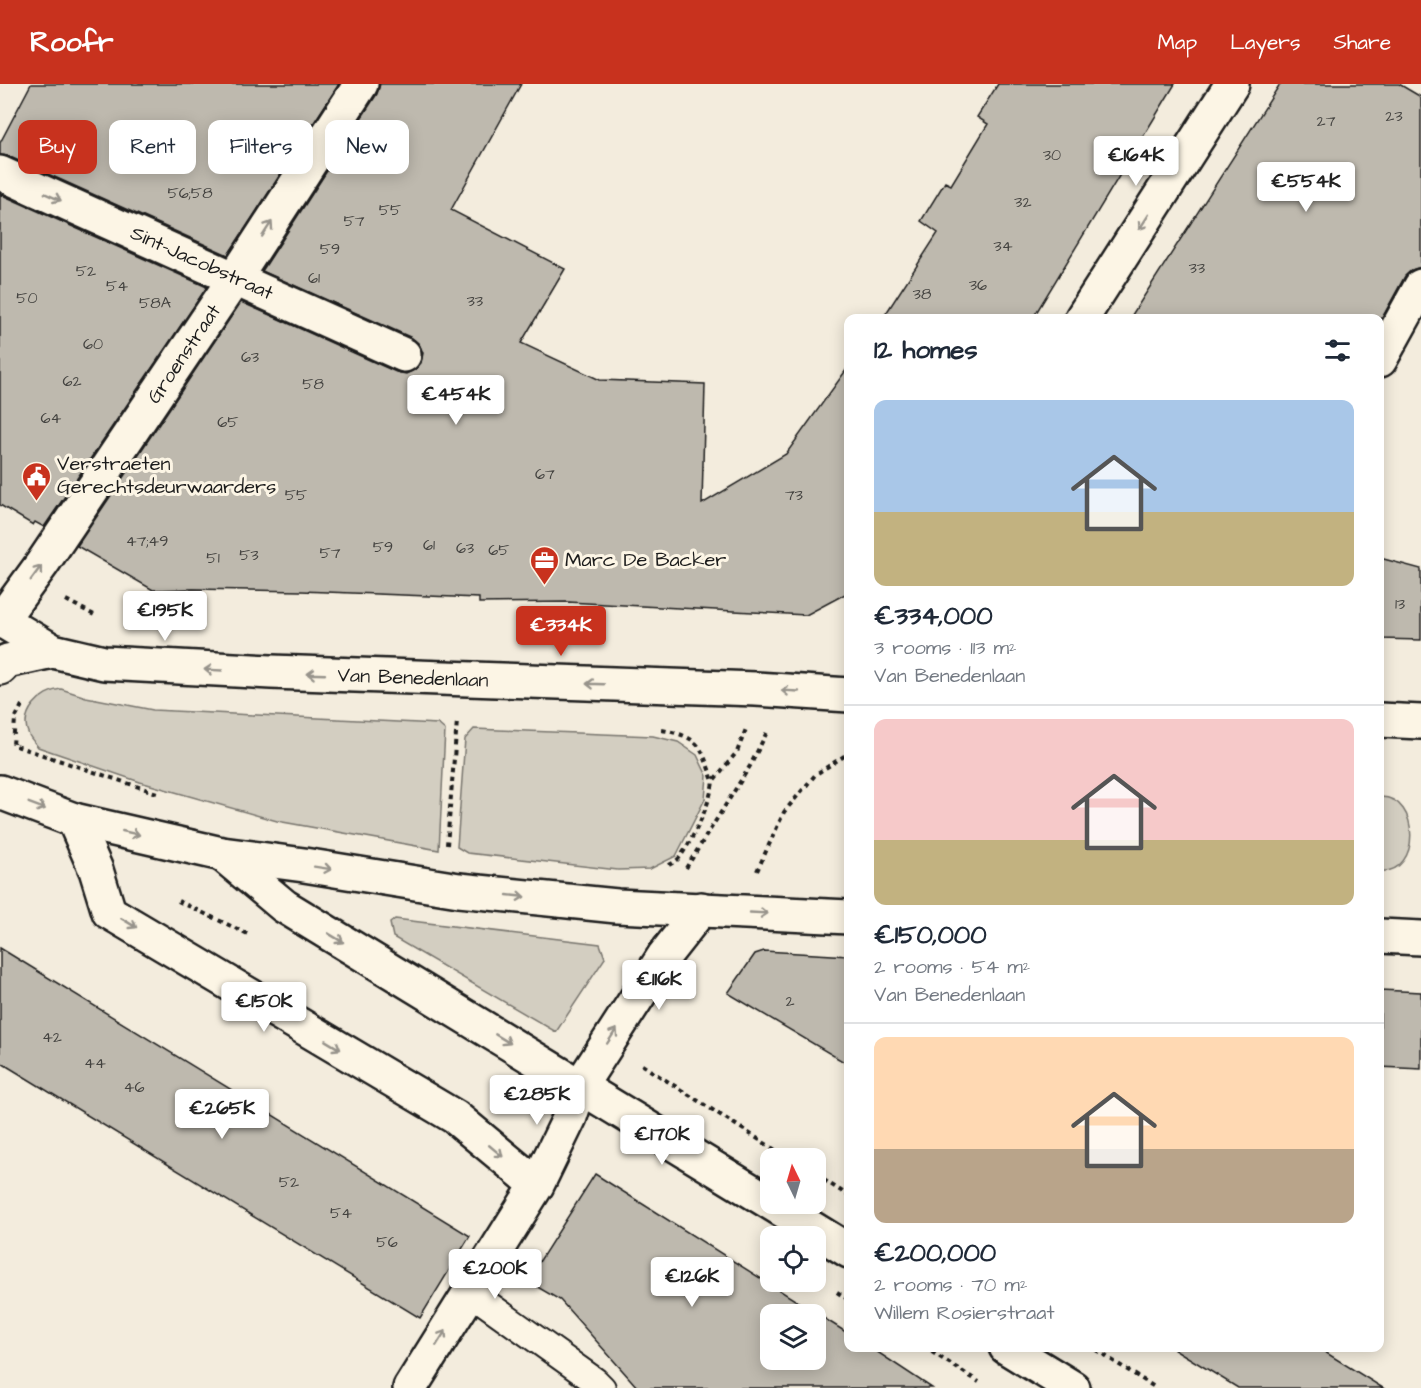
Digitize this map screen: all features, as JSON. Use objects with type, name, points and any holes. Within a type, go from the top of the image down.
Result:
[{"type":"street","name":"Groenstraat","points":[[1,619],[42,564],[236,278],[361,84]]},
{"type":"street","points":[[1085,314],[1232,84]]},
{"type":"street","name":"Sint-Jacobstraat","points":[[0,173],[404,356]]},
{"type":"street","points":[[1384,353],[1421,286]]},
{"type":"street","name":"Van Benedenlaan","points":[[1,619],[52,651],[104,663],[176,668],[844,695]]},
{"type":"street","name":"Van Benedenlaan","points":[[0,668],[7,661],[52,651]]},
{"type":"street","points":[[1384,720],[1421,722]]},
{"type":"street","points":[[0,792],[74,820],[222,854],[459,890],[617,906],[844,917]]},
{"type":"street","points":[[74,820],[96,870],[109,912],[455,1117],[537,1185]]},
{"type":"street","points":[[222,854],[284,906],[760,1196]]},
{"type":"street","points":[[410,1388],[537,1185],[570,1117],[580,1086],[664,956],[701,909]]},
{"type":"street","points":[[1384,936],[1421,938]]},
{"type":"street","points":[[789,1214],[844,1248]]},
{"type":"street","points":[[1014,1352],[1073,1388]]},
{"type":"lane","points":[[470,1292],[602,1388]]},
{"type":"path","points":[[685,869],[750,766],[777,711],[796,691]]},
{"type":"path","points":[[24,700],[15,719],[13,745],[165,796]]},
{"type":"path","points":[[446,856],[457,720],[468,721]]},
{"type":"path","points":[[713,781],[737,752],[748,722]]},
{"type":"path","points":[[653,730],[664,730],[688,737],[702,748],[713,781],[712,795],[680,858],[664,868]]},
{"type":"path","points":[[746,912],[749,887],[784,812],[816,774],[844,756]]},
{"type":"path","points":[[608,1043],[772,1148]]},
{"type":"path","points":[[826,1181],[844,1193]]},
{"type":"path","points":[[932,1352],[980,1382]]},
{"type":"path","points":[[1099,1352],[1156,1388]]},
{"type":"shaded area","points":[[61,689],[86,697],[153,710],[438,724],[445,730],[439,850],[277,821],[140,782],[38,747],[26,727],[29,711],[33,704],[46,694]]},
{"type":"shaded area","points":[[474,729],[653,736],[678,742],[697,755],[707,776],[705,799],[676,856],[650,869],[618,870],[467,853],[457,847],[465,739]]},
{"type":"shaded area","points":[[1384,798],[1393,800],[1403,809],[1409,821],[1411,835],[1409,849],[1403,861],[1393,869],[1384,870]]},
{"type":"shaded area","points":[[395,919],[600,944],[605,958],[556,1032],[393,937],[390,923]]},
{"type":"building","points":[[31,84],[339,84],[313,124],[313,120],[208,120],[208,174],[281,174],[228,255],[48,174],[97,174],[97,120],[18,120],[18,160],[0,155],[0,143]]},
{"type":"building","points":[[380,84],[521,84],[451,210],[565,269],[521,343],[600,380],[705,384],[702,504],[786,454],[844,373],[844,595],[806,615],[568,602],[479,603],[479,598],[301,591],[153,590],[77,546],[241,302],[396,372],[406,374],[421,363],[423,353],[419,344],[412,338],[262,271],[325,174],[409,174],[409,120],[360,120],[377,94]]},
{"type":"building","points":[[998,84],[1175,84],[1035,314],[886,314],[938,233],[921,221],[945,182],[951,185],[988,124],[977,117]]},
{"type":"building","points":[[1280,84],[1399,84],[1421,97],[1421,267],[1405,276],[1384,314],[1133,314]]},
{"type":"building","points":[[0,194],[207,287],[44,527],[35,522],[33,525],[0,505]]},
{"type":"building","points":[[1384,559],[1421,569],[1421,640],[1384,639]]},
{"type":"building","points":[[0,948],[470,1236],[420,1318],[0,1062]]},
{"type":"building","points":[[764,951],[844,956],[844,1062],[728,993],[755,954]]},
{"type":"building","points":[[1384,990],[1421,992],[1421,1069],[1384,1067]]},
{"type":"building","points":[[595,1174],[760,1278],[760,1292],[782,1292],[801,1304],[760,1304],[760,1370],[826,1370],[826,1320],[844,1331],[844,1352],[878,1352],[932,1388],[638,1388],[560,1300],[527,1281]]},
{"type":"building","points":[[1179,1352],[1325,1352],[1383,1388],[1238,1388]]},
{"type":"place","name":"Verstraeten Gerechtsdeurwaarders","points":[[36,502]]},
{"type":"place","name":"Marc De Backer","points":[[544,586]]}]
